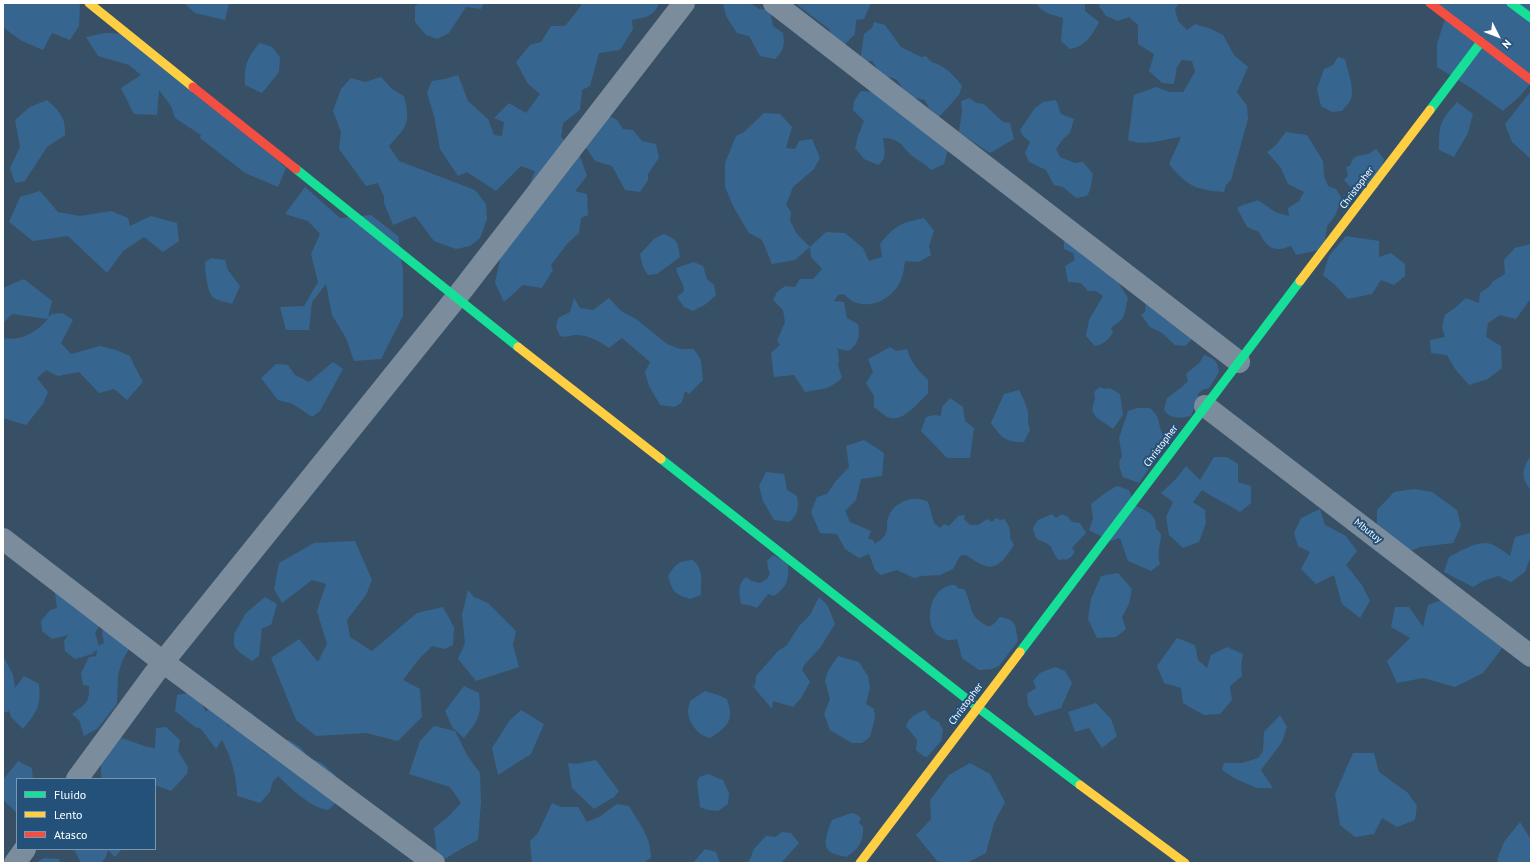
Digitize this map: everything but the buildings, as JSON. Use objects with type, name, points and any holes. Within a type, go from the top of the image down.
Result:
[{"type":"street","points":[[89,3],[456,298],[977,708],[1185,863]]},
{"type":"street","points":[[77,778],[163,662],[456,298],[684,3]]},
{"type":"street","points":[[774,3],[1240,362]]},
{"type":"street","points":[[1430,3],[1531,80]]},
{"type":"street","points":[[1511,3],[1531,18]]},
{"type":"street","name":"Christopher","points":[[860,863],[1481,42]]},
{"type":"street","name":"Mbutuy","points":[[1205,406],[1531,656]]},
{"type":"street","points":[[3,539],[163,662],[434,863]]},
{"type":"street","points":[[15,863],[24,850]]},
{"type":"shaded area","points":[[3,3],[76,3],[80,5],[79,26],[70,40],[52,33],[43,50],[20,40],[3,27]]},
{"type":"shaded area","points":[[184,3],[229,3],[225,20],[195,13]]},
{"type":"shaded area","points":[[420,3],[484,3],[481,9],[466,7],[449,33],[437,39],[426,35],[415,22],[415,6]]},
{"type":"shaded area","points":[[581,3],[659,3],[652,14],[632,20],[633,29],[620,50],[599,53],[590,86],[582,90],[580,110],[563,123],[561,137],[579,153],[587,176],[575,191],[587,194],[588,215],[581,218],[579,233],[567,244],[551,265],[553,270],[542,288],[523,285],[504,302],[495,283],[501,255],[535,171],[521,166],[496,191],[467,172],[458,176],[440,149],[434,116],[427,93],[432,81],[458,75],[468,101],[488,119],[494,135],[502,136],[504,122],[494,118],[509,103],[526,113],[540,94],[528,84],[516,62],[530,45],[541,42],[551,26],[565,26],[581,6]]},
{"type":"shaded area","points":[[723,3],[750,3],[759,9],[770,10],[773,26],[783,33],[784,37],[782,50],[775,59],[760,56],[749,36],[737,33],[726,16]]},
{"type":"shaded area","points":[[795,3],[871,3],[864,19],[856,20],[855,34],[844,45],[832,39],[829,29]]},
{"type":"shaded area","points":[[1036,3],[1085,3],[1085,11],[1099,22],[1084,43],[1070,49],[1061,41],[1063,18],[1052,15],[1041,9]]},
{"type":"shaded area","points":[[1100,3],[1179,3],[1175,9],[1178,21],[1187,30],[1195,24],[1223,35],[1234,55],[1248,67],[1237,92],[1247,106],[1248,119],[1231,180],[1226,185],[1224,192],[1206,190],[1193,186],[1181,177],[1169,164],[1181,137],[1148,143],[1128,140],[1134,95],[1156,87],[1170,92],[1183,92],[1195,72],[1192,61],[1182,60],[1177,67],[1174,84],[1162,83],[1149,71],[1154,54],[1138,44],[1138,25],[1129,17],[1118,21],[1106,16],[1099,6]]},
{"type":"shaded area","points":[[1429,3],[1531,3],[1531,83],[1520,96],[1503,111],[1474,90],[1437,67],[1437,44],[1446,16]]},
{"type":"shaded area","points":[[874,22],[885,25],[901,47],[921,57],[926,56],[932,62],[950,72],[962,86],[959,95],[939,117],[929,108],[925,100],[907,94],[896,79],[883,77],[872,61],[860,61],[864,34],[872,28]]},
{"type":"shaded area","points":[[105,33],[135,34],[286,168],[278,187],[245,173],[200,138],[201,135],[175,118],[171,106],[159,90],[157,115],[134,114],[121,88],[141,75],[129,65],[98,56],[86,37]]},
{"type":"shaded area","points":[[260,43],[272,47],[280,57],[279,72],[262,93],[245,85],[247,62]]},
{"type":"shaded area","points":[[1338,57],[1345,59],[1352,86],[1352,96],[1342,111],[1332,112],[1321,106],[1317,89],[1324,69],[1333,65]]},
{"type":"shaded area","points":[[381,77],[392,89],[404,96],[406,105],[407,119],[404,129],[389,146],[399,161],[475,190],[486,204],[487,219],[480,238],[470,246],[456,249],[434,241],[415,216],[393,225],[378,183],[366,186],[339,149],[341,132],[333,111],[341,89],[351,78],[365,82]]},
{"type":"shaded area","points":[[861,91],[873,92],[949,146],[944,164],[931,170],[911,155],[896,141],[883,138],[885,153],[881,163],[878,165],[864,159],[855,148],[864,121],[853,110],[854,101]]},
{"type":"shaded area","points":[[1531,91],[1531,159],[1512,142],[1505,124]]},
{"type":"shaded area","points":[[970,98],[976,103],[984,104],[1003,122],[1010,123],[1014,139],[990,153],[959,132],[962,112],[961,101]]},
{"type":"shaded area","points":[[47,100],[61,115],[64,123],[65,135],[47,147],[25,181],[15,183],[10,168],[20,147],[15,120],[30,107]]},
{"type":"shaded area","points":[[1056,100],[1061,114],[1074,119],[1070,133],[1063,139],[1056,149],[1060,157],[1075,163],[1083,162],[1093,174],[1090,190],[1087,196],[1076,198],[1063,187],[1054,185],[1046,170],[1029,162],[1025,153],[1030,142],[1023,136],[1020,130],[1035,108],[1043,102]]},
{"type":"shaded area","points":[[1457,102],[1473,114],[1468,133],[1454,157],[1439,150],[1439,134],[1444,119]]},
{"type":"shaded area","points":[[598,110],[617,120],[623,129],[633,130],[642,141],[656,144],[659,158],[648,174],[648,180],[640,192],[625,190],[612,166],[595,161],[585,146]]},
{"type":"shaded area","points":[[764,113],[780,114],[792,127],[786,148],[795,149],[799,141],[812,139],[820,158],[814,169],[793,187],[786,205],[791,212],[790,221],[797,234],[810,247],[795,260],[772,264],[762,240],[749,233],[734,208],[725,187],[725,163],[736,136],[744,132]]},
{"type":"shaded area","points":[[1286,132],[1307,135],[1323,161],[1324,176],[1328,186],[1336,189],[1342,199],[1335,216],[1327,226],[1324,249],[1296,255],[1291,246],[1276,249],[1268,245],[1259,232],[1247,227],[1237,208],[1258,200],[1275,212],[1289,216],[1288,208],[1299,201],[1304,192],[1288,184],[1281,168],[1267,152],[1275,146]]},
{"type":"shaded area","points":[[1376,149],[1384,159],[1378,188],[1354,191],[1344,180],[1348,176],[1346,167],[1350,166],[1355,157],[1368,154]]},
{"type":"shaded area","points":[[305,187],[340,218],[371,215],[398,236],[403,271],[403,316],[381,359],[354,361],[346,338],[332,315],[326,284],[312,302],[309,330],[286,330],[280,307],[304,306],[318,282],[311,254],[320,234],[308,221],[285,214]]},
{"type":"shaded area","points":[[40,191],[58,212],[80,216],[111,211],[128,218],[130,226],[151,216],[177,223],[179,241],[163,252],[144,237],[123,251],[107,273],[68,236],[33,241],[9,222],[20,197]]},
{"type":"shaded area","points":[[924,218],[934,231],[929,246],[931,255],[919,262],[905,261],[903,275],[899,284],[895,290],[883,300],[876,303],[862,304],[849,299],[844,294],[838,295],[834,301],[844,302],[847,318],[858,324],[859,332],[857,342],[849,351],[835,348],[838,350],[838,365],[842,378],[829,387],[805,392],[794,375],[774,377],[771,353],[780,345],[777,341],[785,322],[783,310],[773,300],[777,292],[785,286],[795,287],[800,279],[813,279],[822,269],[811,257],[810,247],[826,232],[845,233],[863,248],[869,261],[882,257],[880,244],[894,229],[904,223]]},
{"type":"shaded area","points":[[663,234],[672,238],[676,242],[679,248],[680,257],[657,274],[648,275],[643,267],[640,254],[654,239]]},
{"type":"shaded area","points":[[1346,236],[1379,241],[1379,257],[1391,253],[1405,264],[1405,276],[1394,285],[1381,280],[1372,294],[1348,299],[1323,275],[1329,256]]},
{"type":"shaded area","points":[[1068,237],[1114,276],[1128,298],[1123,318],[1111,328],[1113,332],[1107,340],[1095,346],[1086,336],[1089,320],[1103,296],[1096,291],[1088,291],[1081,283],[1068,282],[1065,266],[1075,260],[1073,253],[1064,249],[1064,242]]},
{"type":"shaded area","points":[[1531,244],[1531,298],[1516,319],[1500,315],[1488,323],[1486,337],[1501,346],[1502,368],[1488,379],[1469,385],[1455,369],[1447,355],[1431,353],[1430,340],[1445,337],[1442,327],[1445,315],[1466,298],[1479,303],[1480,293],[1490,286],[1493,281],[1505,274],[1504,260],[1515,248]]},
{"type":"shaded area","points":[[211,258],[225,260],[228,270],[240,286],[232,304],[214,298],[210,292],[205,270],[205,262]]},
{"type":"shaded area","points":[[694,262],[703,266],[707,279],[714,285],[716,295],[706,304],[693,311],[684,307],[677,297],[684,291],[676,268]]},
{"type":"shaded area","points":[[24,279],[52,301],[48,317],[52,314],[63,313],[73,320],[61,343],[71,354],[100,346],[116,350],[130,356],[143,382],[127,400],[114,389],[99,393],[79,372],[58,376],[46,370],[37,378],[48,392],[43,404],[26,425],[3,418],[3,338],[10,339],[28,335],[48,319],[12,314],[3,323],[3,288]]},
{"type":"shaded area","points":[[574,298],[580,308],[593,310],[609,298],[621,311],[636,319],[667,344],[680,349],[694,349],[701,360],[703,380],[689,394],[685,391],[682,402],[675,407],[660,405],[649,386],[645,372],[650,362],[622,338],[609,348],[585,336],[560,336],[556,327],[558,318],[570,312]]},
{"type":"shaded area","points":[[1146,302],[1180,303],[1183,305],[1193,337],[1191,340],[1185,346],[1175,345],[1162,333],[1150,327],[1141,315],[1145,312]]},
{"type":"shaded area","points":[[890,347],[896,351],[907,349],[915,366],[928,380],[928,393],[915,407],[898,418],[887,417],[874,407],[874,396],[866,383],[873,372],[868,359]]},
{"type":"shaded area","points":[[1204,355],[1215,360],[1219,372],[1209,388],[1202,390],[1198,394],[1198,399],[1191,416],[1180,418],[1173,417],[1164,410],[1167,398],[1188,381],[1186,374],[1200,362]]},
{"type":"shaded area","points":[[333,362],[343,369],[320,411],[312,417],[293,404],[278,400],[261,378],[276,364],[288,365],[295,375],[309,382]]},
{"type":"shaded area","points":[[1100,387],[1105,389],[1110,388],[1120,394],[1123,415],[1113,429],[1096,417],[1092,410],[1095,398],[1094,392]]},
{"type":"shaded area","points":[[1019,390],[1028,412],[1030,430],[1024,442],[1012,441],[1004,438],[991,423],[1004,394]]},
{"type":"shaded area","points":[[950,398],[963,407],[965,421],[974,428],[970,458],[947,458],[921,431],[926,417],[935,415],[941,416],[942,407]]},
{"type":"shaded area","points":[[1137,408],[1150,408],[1153,411],[1158,419],[1163,434],[1161,445],[1150,457],[1151,465],[1139,483],[1123,477],[1119,462],[1122,456],[1119,438],[1128,411]]},
{"type":"shaded area","points":[[864,440],[884,453],[882,476],[861,479],[856,500],[845,511],[850,522],[871,531],[868,539],[873,540],[875,544],[886,533],[888,518],[894,508],[905,501],[917,499],[928,502],[934,523],[940,528],[944,524],[949,526],[958,516],[965,515],[964,519],[970,525],[978,525],[987,519],[992,522],[996,518],[1000,520],[1004,519],[1009,528],[1010,538],[1014,545],[1005,558],[998,564],[988,567],[966,555],[960,556],[953,569],[940,575],[914,578],[897,570],[881,575],[875,570],[869,554],[859,558],[845,549],[837,534],[820,533],[811,512],[817,497],[827,494],[835,482],[849,467],[846,446]]},
{"type":"shaded area","points":[[1531,456],[1531,490],[1525,481],[1524,469]]},
{"type":"shaded area","points":[[1214,457],[1227,457],[1238,464],[1238,482],[1251,486],[1251,503],[1240,512],[1202,490],[1193,502],[1205,510],[1206,523],[1199,542],[1183,548],[1169,535],[1166,517],[1173,502],[1161,493],[1175,480],[1186,466],[1200,480]]},
{"type":"shaded area","points":[[766,472],[784,474],[787,490],[797,496],[797,511],[789,522],[774,520],[763,501],[759,486]]},
{"type":"shaded area","points":[[1117,486],[1129,490],[1136,506],[1153,516],[1156,523],[1156,528],[1161,534],[1159,552],[1160,564],[1151,571],[1128,561],[1120,538],[1110,541],[1089,530],[1093,519],[1091,504]]},
{"type":"shaded area","points":[[1414,489],[1432,492],[1457,510],[1461,526],[1453,543],[1420,547],[1402,555],[1377,525],[1377,510],[1394,492]]},
{"type":"shaded area","points":[[1320,509],[1325,525],[1346,536],[1357,551],[1346,565],[1362,585],[1370,601],[1360,618],[1342,604],[1334,575],[1316,584],[1301,569],[1310,552],[1298,546],[1294,533],[1301,518]]},
{"type":"shaded area","points":[[1052,514],[1056,518],[1062,514],[1068,517],[1072,522],[1080,523],[1086,533],[1072,548],[1075,552],[1066,560],[1059,560],[1050,546],[1047,543],[1037,539],[1034,533],[1033,528],[1038,520]]},
{"type":"shaded area","points":[[1531,533],[1531,555],[1525,572],[1511,582],[1498,576],[1483,581],[1473,587],[1444,572],[1449,557],[1466,548],[1476,544],[1488,543],[1510,556],[1515,537]]},
{"type":"shaded area","points":[[355,541],[372,580],[366,595],[347,620],[350,637],[372,651],[417,613],[443,607],[454,627],[453,645],[444,649],[432,646],[419,659],[403,680],[420,689],[422,717],[398,741],[366,733],[316,736],[296,720],[271,658],[299,639],[318,662],[327,644],[317,611],[326,584],[312,580],[282,603],[274,589],[279,563],[314,543]]},
{"type":"shaded area","points":[[773,555],[788,563],[787,582],[774,596],[768,594],[757,608],[741,604],[739,592],[741,583],[746,577],[752,581],[760,583],[767,579],[770,574],[767,561]]},
{"type":"shaded area","points":[[693,560],[701,572],[701,595],[690,599],[675,592],[671,586],[668,576],[673,568],[678,564]]},
{"type":"shaded area","points":[[1118,573],[1132,589],[1129,604],[1122,617],[1126,629],[1116,637],[1097,638],[1088,619],[1091,599],[1101,576]]},
{"type":"shaded area","points":[[955,585],[959,589],[964,589],[975,616],[984,624],[988,626],[991,625],[1000,617],[1006,618],[1015,624],[1018,641],[999,666],[992,669],[979,670],[962,658],[957,639],[944,639],[936,634],[932,628],[930,614],[934,599],[937,593],[943,588]]},
{"type":"shaded area","points":[[54,586],[102,621],[95,633],[99,646],[104,643],[102,632],[109,620],[133,642],[122,661],[118,675],[117,704],[97,729],[84,736],[79,720],[72,714],[86,703],[89,696],[89,686],[83,685],[81,673],[89,657],[96,656],[97,649],[92,654],[75,659],[65,651],[64,641],[68,635],[52,639],[42,631],[41,621],[50,610],[57,608]]},
{"type":"shaded area","points":[[468,590],[474,597],[488,603],[516,631],[513,645],[519,667],[476,681],[458,659],[465,643],[462,615]]},
{"type":"shaded area","points":[[1454,595],[1503,647],[1483,673],[1455,687],[1423,678],[1397,683],[1387,661],[1410,638],[1391,627],[1395,607],[1409,607],[1423,627],[1428,605]]},
{"type":"shaded area","points":[[265,597],[277,604],[271,625],[262,628],[259,656],[252,661],[239,652],[234,646],[234,634],[246,613]]},
{"type":"shaded area","points":[[819,597],[828,606],[835,624],[820,648],[804,665],[802,670],[810,682],[801,698],[793,707],[773,701],[772,709],[752,685],[755,686],[756,676],[778,651],[787,645],[799,626],[810,615]]},
{"type":"shaded area","points":[[1177,638],[1195,645],[1198,660],[1207,668],[1211,655],[1227,647],[1243,654],[1241,666],[1242,676],[1230,686],[1232,700],[1220,714],[1204,715],[1183,703],[1181,688],[1164,683],[1157,666]]},
{"type":"shaded area","points":[[3,656],[13,675],[15,688],[24,676],[39,684],[39,703],[32,718],[23,729],[11,717],[9,711],[3,713]]},
{"type":"shaded area","points":[[838,656],[859,662],[868,676],[870,687],[866,704],[874,709],[875,718],[870,737],[862,743],[852,743],[830,730],[824,714],[830,699],[825,681],[828,671]]},
{"type":"shaded area","points":[[1055,667],[1065,671],[1072,683],[1061,708],[1035,716],[1028,705],[1027,694],[1036,688],[1033,681],[1040,673]]},
{"type":"shaded area","points":[[464,686],[479,693],[480,708],[476,722],[464,738],[452,727],[445,711]]},
{"type":"shaded area","points":[[705,691],[727,699],[730,712],[728,723],[710,738],[698,732],[688,716],[690,701]]},
{"type":"shaded area","points":[[188,693],[199,699],[206,712],[215,699],[229,727],[230,718],[240,707],[253,714],[255,726],[252,734],[263,751],[269,755],[275,742],[289,740],[300,747],[309,758],[322,763],[335,775],[339,800],[328,810],[321,808],[301,797],[278,776],[273,781],[270,792],[260,803],[237,796],[233,767],[222,740],[216,749],[201,729],[195,727],[175,711],[177,695]]},
{"type":"shaded area","points":[[1096,703],[1111,719],[1117,736],[1102,748],[1089,728],[1075,732],[1068,712]]},
{"type":"shaded area","points":[[521,710],[544,724],[531,754],[498,775],[492,748],[510,720]]},
{"type":"shaded area","points":[[925,710],[931,718],[939,722],[943,730],[941,741],[927,757],[923,756],[916,750],[917,740],[906,726],[913,716]]},
{"type":"shaded area","points":[[1280,715],[1287,727],[1282,742],[1261,770],[1273,788],[1257,788],[1236,779],[1222,770],[1224,763],[1242,763],[1258,758],[1263,751],[1264,732]]},
{"type":"shaded area","points":[[434,726],[455,731],[467,755],[480,773],[481,802],[478,840],[438,863],[434,828],[449,816],[461,803],[450,787],[409,774],[420,741]]},
{"type":"shaded area","points":[[166,727],[180,740],[178,751],[188,767],[187,774],[171,791],[156,785],[156,778],[102,778],[102,760],[104,755],[116,742],[122,738],[147,747],[155,748],[156,728]]},
{"type":"shaded area","points":[[1353,753],[1374,753],[1379,772],[1408,793],[1417,806],[1415,820],[1397,827],[1382,818],[1374,834],[1355,837],[1340,825],[1335,794]]},
{"type":"shaded area","points":[[596,760],[619,791],[614,797],[594,809],[572,788],[568,763],[576,764]]},
{"type":"shaded area","points":[[18,761],[32,768],[33,778],[16,778],[16,812],[5,802],[3,798],[3,780]]},
{"type":"shaded area","points":[[970,763],[990,774],[1005,802],[994,823],[986,853],[967,863],[946,863],[937,861],[916,835],[931,819],[930,800],[949,775]]},
{"type":"shaded area","points":[[708,774],[723,780],[729,793],[728,804],[718,811],[700,807],[697,782],[699,777]]},
{"type":"shaded area","points":[[552,803],[561,807],[578,807],[587,822],[599,817],[617,804],[629,806],[647,837],[651,858],[643,863],[532,863],[530,841],[538,833]]},
{"type":"shaded area","points":[[851,813],[856,814],[861,818],[859,823],[863,827],[863,832],[859,845],[846,857],[831,853],[827,849],[826,841],[832,820]]},
{"type":"shaded area","points":[[1520,822],[1531,840],[1531,863],[1499,863],[1497,860],[1504,842]]},
{"type":"shaded area","points":[[782,832],[791,833],[799,843],[781,863],[747,863],[754,849],[766,836],[775,837]]},
{"type":"shaded area","points":[[705,849],[716,852],[720,863],[693,863]]},
{"type":"shaded area","points":[[74,850],[108,850],[106,857],[101,863],[81,863]]},
{"type":"shaded area","points":[[108,850],[121,850],[115,857]]},
{"type":"shaded area","points":[[44,858],[59,859],[60,863],[35,863]]},
{"type":"traffic: fast","points":[[1511,3],[1531,18]]},
{"type":"traffic: fast","points":[[1430,110],[1481,42]]},
{"type":"traffic: fast","points":[[296,169],[518,347]]},
{"type":"traffic: fast","points":[[1020,652],[1300,281]]},
{"type":"traffic: fast","points":[[661,459],[977,707],[1080,785]]},
{"type":"traffic: slow","points":[[89,3],[193,87]]},
{"type":"traffic: slow","points":[[1300,281],[1430,110]]},
{"type":"traffic: slow","points":[[518,347],[661,459]]},
{"type":"traffic: slow","points":[[860,863],[1020,652]]},
{"type":"traffic: slow","points":[[1080,785],[1185,863]]},
{"type":"traffic: jam","points":[[1430,3],[1531,80]]},
{"type":"traffic: jam","points":[[193,87],[296,169]]}]
